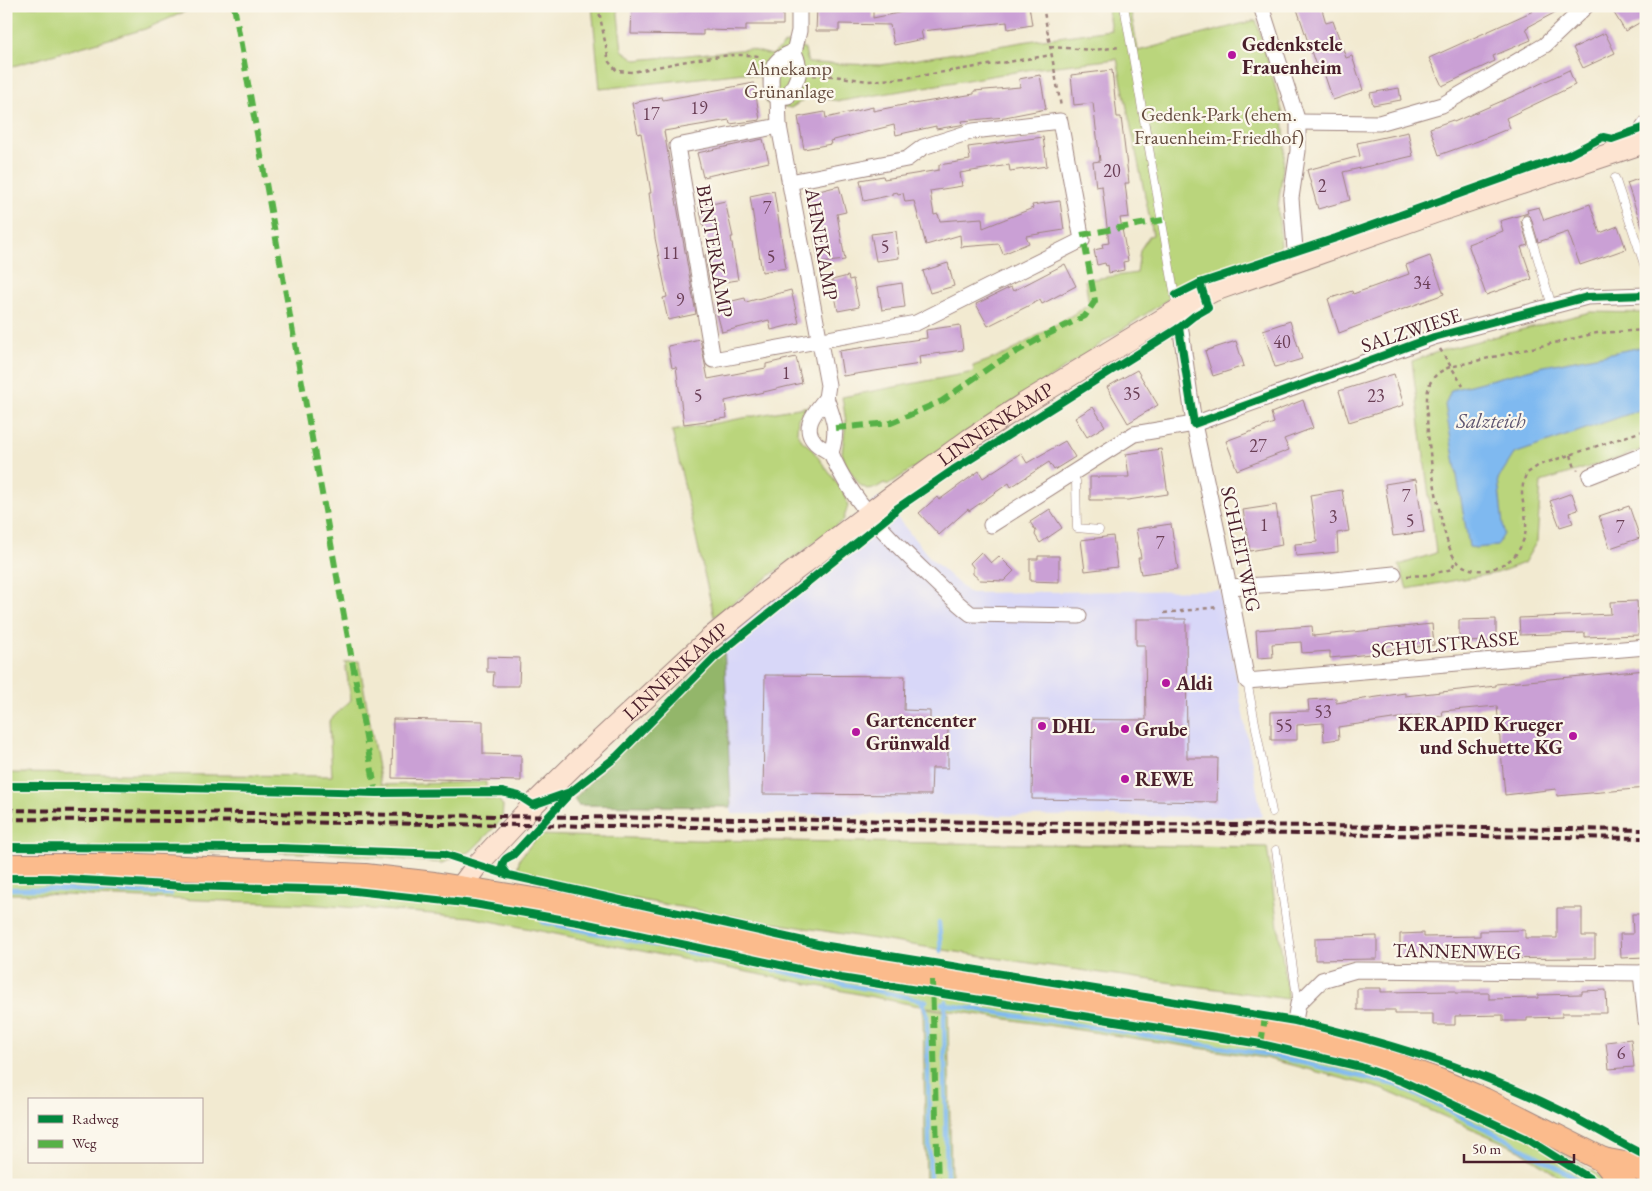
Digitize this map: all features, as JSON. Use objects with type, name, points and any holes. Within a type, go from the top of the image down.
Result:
[{"type":"highway","points":[[1605,1161],[1638,1167],[1645,1159]]},
{"type":"highway","points":[[1605,1161],[1624,1185]]},
{"type":"main road","name":"LINNENKAMP","points":[[460,888],[478,864],[533,805],[676,670],[764,594],[970,439],[1022,405],[1178,310],[1224,287],[1644,136]]},
{"type":"main road","points":[[6,866],[139,866],[364,876],[460,888],[558,904],[797,957],[1304,1038],[1394,1065],[1439,1081],[1484,1100],[1605,1161]]},
{"type":"street","points":[[778,97],[788,96],[800,73],[794,52],[799,31],[800,6]]},
{"type":"street","points":[[1260,6],[1298,122],[1298,151],[1291,198],[1296,262]]},
{"type":"street","points":[[1298,122],[1379,123],[1442,105],[1545,45],[1586,6]]},
{"type":"street","points":[[775,63],[784,55],[794,52]]},
{"type":"street","name":"AHNEKAMP","points":[[775,63],[770,77],[772,94],[778,97],[779,126],[828,384],[826,398],[834,419],[836,436],[831,453]]},
{"type":"street","points":[[790,182],[907,159],[923,147],[973,131],[1060,121],[1082,240],[916,323],[820,342]]},
{"type":"street","name":"BENTERKAMP","points":[[779,126],[677,146],[713,360],[820,342]]},
{"type":"street","name":"SALZWIESE","points":[[1194,424],[1434,337],[1587,297],[1646,295]]},
{"type":"street","name":"SCHLEITWEG","points":[[1178,310],[1194,424],[1247,681]]},
{"type":"street","points":[[826,398],[811,418],[808,428],[813,441],[831,453],[837,469],[869,514],[904,552],[971,614],[1079,616]]},
{"type":"street","points":[[992,525],[1134,434],[1194,424]]},
{"type":"street","points":[[1590,476],[1646,454]]},
{"type":"street","points":[[1229,587],[1325,581],[1394,574]]},
{"type":"street","name":"SCHULSTRASSE","points":[[1247,681],[1646,648]]},
{"type":"street","name":"TANNENWEG","points":[[1298,1004],[1322,980],[1356,970],[1643,973]]},
{"type":"street","points":[[1643,973],[1646,1021]]},
{"type":"street","points":[[1295,1022],[1298,1004]]},
{"type":"lane","name":"SCHLEITWEG","points":[[1124,6],[1178,310]]},
{"type":"lane","points":[[1616,178],[1646,270]]},
{"type":"lane","points":[[1526,220],[1552,306]]},
{"type":"lane","points":[[1072,474],[1076,481],[1077,528],[1099,530]]},
{"type":"lane","points":[[1247,681],[1272,812]]},
{"type":"lane","points":[[1276,850],[1298,1004]]},
{"type":"path","points":[[598,6],[608,62],[617,70],[632,72],[721,56],[753,55],[775,63]]},
{"type":"path","points":[[1043,6],[1062,113],[1060,121]]},
{"type":"path","points":[[1050,47],[1094,50],[1131,46]]},
{"type":"path","points":[[810,75],[868,81],[906,78],[1052,55]]},
{"type":"path","points":[[1646,330],[1597,333],[1450,367],[1442,370],[1432,378],[1428,390],[1427,410],[1430,454],[1444,531],[1456,560],[1469,569],[1489,570],[1510,562],[1522,543],[1528,528],[1522,491],[1526,474],[1539,465],[1646,430]]},
{"type":"path","points":[[1434,337],[1450,367],[1463,386]]},
{"type":"path","points":[[1571,455],[1575,468]]},
{"type":"path","points":[[1394,574],[1409,577],[1428,576],[1452,569],[1456,560]]},
{"type":"path","points":[[1164,613],[1232,606]]},
{"type":"shaded area","points":[[880,497],[931,559],[969,593],[1220,590],[1262,817],[731,814],[724,643],[711,621],[747,597]]},
{"type":"green space","points":[[6,6],[198,6],[145,29],[6,68]]},
{"type":"green space","points":[[592,6],[617,6],[622,50],[636,60],[749,49],[772,55],[786,43],[805,49],[808,63],[881,65],[1035,40],[1111,30],[1107,6],[1130,6],[1138,51],[1256,20],[1283,114],[1285,150],[1278,208],[1281,246],[1272,255],[1260,262],[1185,288],[888,485],[884,483],[876,488],[867,489],[860,485],[846,465],[842,453],[846,422],[842,397],[974,372],[973,366],[1006,354],[1089,305],[1085,280],[1137,273],[1140,250],[1149,236],[1153,235],[1117,59],[1039,68],[841,101],[808,97],[791,108],[767,103],[764,78],[744,73],[600,89]]},
{"type":"green space","points":[[1590,312],[1646,313],[1646,448],[1541,482],[1537,541],[1524,563],[1497,573],[1407,589],[1399,565],[1436,553],[1412,361],[1443,350]]},
{"type":"green space","points":[[809,406],[798,418],[797,432],[800,439],[811,448],[843,491],[848,506],[843,521],[714,617],[672,431]]},
{"type":"green space","points":[[724,643],[731,807],[578,805],[574,799]]},
{"type":"green space","points":[[359,661],[381,785],[486,782],[486,798],[499,800],[503,806],[502,820],[471,851],[443,863],[326,853],[6,850],[6,773],[332,776],[329,721],[351,700],[345,662]]},
{"type":"green space","points":[[539,835],[694,840],[1267,847],[1288,999],[1001,959],[736,917],[579,889],[517,870],[520,858]]},
{"type":"green space","points":[[6,874],[51,874],[185,881],[348,886],[469,898],[1313,1048],[1463,1101],[1548,1144],[1614,1185],[1571,1185],[1520,1150],[1382,1089],[1265,1058],[914,1005],[470,917],[307,904],[6,894]]},
{"type":"green space","points":[[923,1007],[948,1012],[951,1185],[926,1185]]},
{"type":"water","name":"Salzteich","points":[[1642,347],[1646,348],[1646,408],[1514,454],[1498,479],[1504,534],[1497,546],[1469,547],[1445,405],[1451,390],[1539,367]]},
{"type":"building","points":[[632,6],[652,6],[652,12],[676,12],[676,6],[783,6],[783,25],[746,25],[746,31],[703,30],[703,35],[631,34]]},
{"type":"building","points":[[817,6],[873,6],[873,18],[933,6],[1029,6],[1032,25],[1008,29],[1007,22],[921,31],[923,39],[894,45],[890,25],[839,24],[839,31],[816,31]]},
{"type":"building","points":[[1296,6],[1321,6],[1326,23],[1333,21],[1346,58],[1352,56],[1363,90],[1333,100],[1322,67],[1317,69]]},
{"type":"building","points":[[1530,6],[1567,6],[1526,28],[1531,40],[1493,56],[1495,61],[1442,86],[1429,58],[1533,11]]},
{"type":"building","points":[[1626,6],[1641,6],[1646,14],[1646,19],[1625,31],[1614,13]]},
{"type":"building","points":[[1605,33],[1615,53],[1583,68],[1573,48]]},
{"type":"building","points":[[1112,70],[1117,117],[1121,117],[1129,183],[1125,183],[1129,217],[1120,218],[1128,261],[1123,262],[1124,270],[1109,273],[1108,265],[1106,266],[1105,263],[1097,265],[1094,250],[1103,248],[1102,244],[1109,243],[1102,186],[1096,187],[1093,162],[1100,161],[1093,103],[1074,105],[1071,75]]},
{"type":"building","points":[[1569,70],[1575,85],[1506,118],[1510,128],[1439,155],[1430,128],[1453,120],[1454,122]]},
{"type":"building","points":[[1040,75],[1046,109],[1005,117],[962,121],[963,124],[960,125],[936,129],[936,126],[896,135],[894,125],[830,141],[831,144],[804,149],[798,117],[825,112],[826,118],[873,107],[873,111],[974,94],[974,91],[1020,87],[1019,79]]},
{"type":"building","points":[[754,83],[760,120],[730,124],[729,120],[664,131],[696,314],[668,320],[663,298],[667,297],[655,238],[649,193],[651,193],[641,133],[638,134],[632,103],[662,97],[663,100]]},
{"type":"building","points":[[1399,88],[1401,100],[1373,105],[1370,93]]},
{"type":"building","points":[[1408,132],[1413,156],[1343,172],[1350,200],[1318,209],[1307,170],[1360,156],[1357,143]]},
{"type":"building","points":[[1043,137],[1047,166],[1010,171],[1009,165],[960,173],[962,186],[930,191],[934,215],[938,214],[940,221],[982,218],[983,228],[1033,208],[1032,205],[1060,201],[1064,230],[1026,236],[1029,243],[1003,254],[999,244],[961,247],[960,235],[926,245],[914,201],[905,202],[903,193],[892,193],[892,195],[864,201],[860,180],[883,176],[884,179],[939,170],[939,165],[970,160],[968,147]]},
{"type":"building","points":[[763,139],[769,162],[703,177],[697,153]]},
{"type":"building","points":[[1641,178],[1646,191],[1646,233],[1644,233],[1627,183]]},
{"type":"building","points":[[839,186],[846,212],[837,214],[845,260],[819,263],[814,237],[818,236],[807,194]]},
{"type":"building","points":[[774,191],[786,268],[762,272],[750,196]]},
{"type":"building","points":[[725,201],[733,237],[731,237],[738,280],[710,284],[705,255],[710,254],[699,207]]},
{"type":"building","points":[[1590,204],[1600,233],[1618,226],[1626,249],[1580,265],[1568,232],[1538,242],[1531,218],[1528,215],[1524,215],[1521,221],[1528,245],[1521,247],[1532,279],[1486,295],[1468,244],[1503,231],[1500,221],[1528,213],[1527,210],[1539,207],[1544,220]]},
{"type":"building","points":[[896,231],[899,258],[876,261],[871,234]]},
{"type":"building","points":[[1430,256],[1444,294],[1339,333],[1328,299],[1352,291],[1353,294],[1409,274],[1406,265]]},
{"type":"building","points":[[948,263],[954,286],[930,293],[923,271]]},
{"type":"building","points":[[1065,264],[1076,286],[1042,304],[1040,300],[988,326],[976,304],[1011,287],[1013,291]]},
{"type":"building","points":[[848,276],[849,280],[853,279],[859,307],[838,311],[832,280]]},
{"type":"building","points":[[902,283],[905,307],[882,310],[878,287]]},
{"type":"building","points":[[791,290],[799,323],[771,330],[769,320],[722,332],[715,305],[745,298],[746,302]]},
{"type":"building","points":[[1290,321],[1302,359],[1275,367],[1263,330]]},
{"type":"building","points":[[960,325],[963,350],[919,356],[920,364],[843,376],[839,351],[927,338],[926,330]]},
{"type":"building","points":[[700,339],[708,379],[766,368],[766,364],[796,357],[802,383],[725,401],[727,418],[684,424],[676,367],[672,368],[668,346]]},
{"type":"building","points":[[1236,341],[1244,366],[1213,376],[1205,351]]},
{"type":"building","points":[[1137,370],[1158,405],[1128,423],[1107,387]]},
{"type":"building","points":[[1394,374],[1404,405],[1349,422],[1339,391]]},
{"type":"building","points":[[1303,400],[1313,428],[1284,439],[1289,450],[1237,470],[1226,441],[1274,423],[1271,413]]},
{"type":"building","points":[[1093,407],[1105,426],[1087,437],[1075,418]]},
{"type":"building","points":[[1065,441],[1075,457],[1054,470],[1049,462],[1011,487],[1009,483],[969,511],[968,509],[939,535],[919,513],[937,497],[939,500],[979,471],[983,478],[1021,453],[1027,463]]},
{"type":"building","points":[[1161,449],[1168,494],[1128,500],[1090,500],[1090,477],[1129,477],[1126,454]]},
{"type":"building","points":[[1416,479],[1424,532],[1393,536],[1385,484]]},
{"type":"building","points":[[1342,490],[1349,531],[1337,533],[1338,552],[1296,556],[1295,544],[1317,542],[1310,495]]},
{"type":"building","points":[[1572,493],[1578,510],[1569,513],[1573,523],[1560,527],[1550,501]]},
{"type":"building","points":[[1276,505],[1282,545],[1250,551],[1243,510]]},
{"type":"building","points":[[1629,506],[1640,538],[1610,548],[1599,516]]},
{"type":"building","points":[[1050,509],[1062,528],[1040,543],[1035,535],[1036,531],[1030,522]]},
{"type":"building","points":[[1171,524],[1178,569],[1141,574],[1138,558],[1141,558],[1136,529]]},
{"type":"building","points":[[1113,536],[1117,567],[1085,571],[1081,540]]},
{"type":"building","points":[[981,552],[991,563],[999,556],[1014,571],[1004,581],[980,580],[973,574],[973,567],[970,563]]},
{"type":"building","points":[[1038,556],[1059,556],[1059,582],[1030,581],[1030,559],[1038,559]]},
{"type":"building","points":[[1637,601],[1639,635],[1585,637],[1585,633],[1520,635],[1519,618],[1611,614],[1610,602]]},
{"type":"building","name":"REWE","points":[[1136,619],[1186,619],[1187,758],[1218,758],[1217,802],[1032,799],[1033,719],[1146,720],[1145,645],[1136,645]]},
{"type":"building","points":[[1496,619],[1496,641],[1459,642],[1459,620]]},
{"type":"building","points":[[1432,624],[1434,645],[1330,658],[1330,651],[1302,653],[1301,642],[1272,644],[1273,657],[1258,658],[1256,630],[1312,626],[1313,636]]},
{"type":"building","points":[[487,657],[520,658],[519,686],[493,686],[494,672],[487,672]]},
{"type":"building","name":"KERAPID Krueger und Schuette KG","points":[[1646,670],[1646,788],[1557,796],[1556,789],[1505,795],[1497,706],[1442,711],[1443,716],[1420,719],[1420,715],[1338,727],[1339,739],[1324,741],[1323,723],[1297,725],[1297,740],[1271,740],[1271,712],[1309,711],[1308,700],[1336,698],[1336,703],[1405,693],[1405,696],[1496,686],[1496,684]]},
{"type":"building","name":"Gartencenter Grünwald","points":[[765,675],[905,676],[904,710],[930,711],[930,726],[948,726],[948,768],[932,768],[931,795],[763,794]]},
{"type":"building","points":[[393,719],[483,721],[483,754],[521,755],[521,781],[392,778]]},
{"type":"building","points":[[1557,908],[1582,908],[1582,936],[1595,936],[1595,958],[1439,959],[1439,956],[1400,956],[1400,934],[1424,933],[1424,937],[1480,936],[1480,931],[1525,930],[1525,938],[1557,938]]},
{"type":"building","points":[[1632,914],[1646,914],[1646,957],[1621,958],[1620,934],[1633,934]]},
{"type":"building","points":[[1377,936],[1377,959],[1315,960],[1315,938]]},
{"type":"building","points":[[1357,988],[1381,988],[1381,992],[1455,991],[1455,993],[1489,993],[1489,999],[1538,998],[1538,995],[1582,994],[1582,991],[1606,990],[1607,1013],[1562,1013],[1562,1017],[1527,1018],[1527,1021],[1503,1021],[1503,1015],[1455,1016],[1455,1025],[1433,1025],[1433,1014],[1395,1014],[1395,1010],[1357,1010]]},
{"type":"building","points":[[1631,1039],[1634,1067],[1609,1069],[1606,1042]]},
{"type":"waterway","points":[[6,889],[171,894]]},
{"type":"waterway","points":[[542,922],[926,1001]]},
{"type":"waterway","points":[[939,923],[941,951]]},
{"type":"waterway","points":[[921,1000],[927,1013],[930,1185]]},
{"type":"waterway","points":[[946,1001],[944,1018],[947,1185]]},
{"type":"waterway","points":[[942,1004],[1265,1054],[1396,1085],[1510,1141],[1588,1185]]},
{"type":"railway","points":[[6,810],[1646,830]]},
{"type":"railway","points":[[6,819],[1646,838]]},
{"type":"marked path","points":[[234,6],[376,793]]},
{"type":"marked path","points":[[1081,235],[1163,220]]},
{"type":"marked path","points":[[835,428],[891,423],[942,401],[993,365],[1044,336],[1085,316],[1095,301],[1085,246],[1082,240]]},
{"type":"marked path","points":[[932,980],[938,1185]]},
{"type":"marked path","points":[[1261,1044],[1265,1017]]},
{"type":"cycle path","points":[[1176,295],[1200,283],[1336,238],[1568,155],[1603,137],[1612,139],[1643,128]]},
{"type":"cycle path","points":[[508,875],[502,867],[505,859],[513,855],[572,791],[616,757],[715,657],[896,509],[953,470],[1208,308],[1200,283]]},
{"type":"cycle path","points":[[1179,328],[1194,424],[1434,337],[1587,297],[1646,295]]},
{"type":"cycle path","points":[[6,786],[109,786],[376,793],[502,792],[519,796],[533,805],[570,792]]},
{"type":"cycle path","points":[[6,847],[279,848],[444,854],[508,875],[822,945],[1295,1021],[1329,1029],[1431,1058],[1497,1082],[1562,1111],[1646,1156]]},
{"type":"cycle path","points":[[6,878],[49,878],[184,886],[346,890],[474,904],[583,923],[841,978],[1261,1044],[1361,1067],[1404,1082],[1525,1138],[1600,1185]]},
{"type":"place","name":"Gedenkstele Frauenheim","points":[[1232,55]]},
{"type":"place","name":"Aldi","points":[[1166,683]]},
{"type":"place","name":"DHL","points":[[1042,726]]},
{"type":"place","name":"Grube","points":[[1125,729]]},
{"type":"place","name":"Gartencenter Grünwald","points":[[856,732]]},
{"type":"place","name":"KERAPID Krueger und Schuette KG","points":[[1573,736]]},
{"type":"place","name":"REWE","points":[[1125,779]]},
{"type":"park label","name":"Ahnekamp Grünanlage","points":[[789,80]]},
{"type":"park label","name":"Gedenk-Park (ehem. Frauenheim-Friedhof)","points":[[1219,126]]}]
